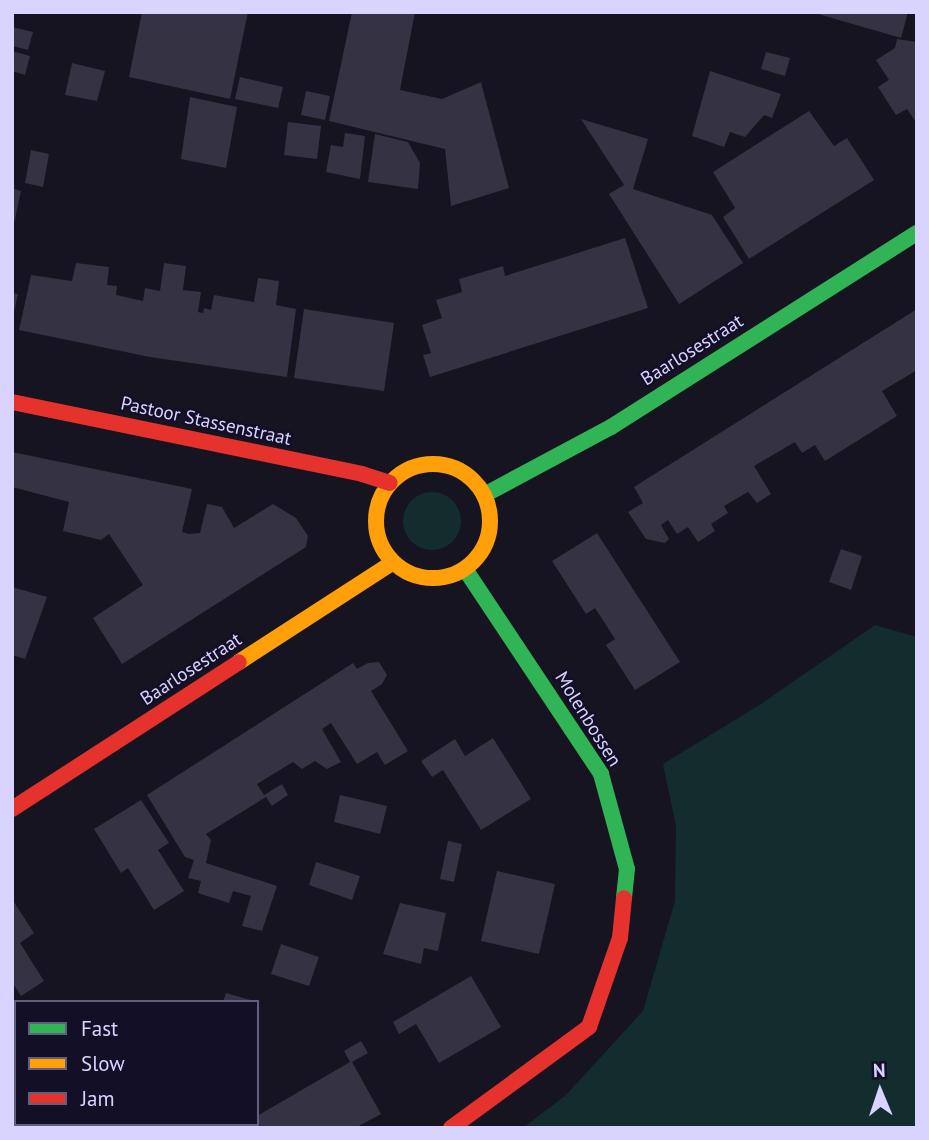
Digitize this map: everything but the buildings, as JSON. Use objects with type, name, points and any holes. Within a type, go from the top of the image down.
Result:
[{"type":"street","name":"Baarlosestraat","points":[[484,495],[611,427],[917,233]]},
{"type":"street","name":"Pastoor Stassenstraat","points":[[12,402],[353,472],[390,483]]},
{"type":"street","points":[[440,464],[457,469],[473,480],[484,495],[490,512],[490,530],[477,559],[465,569],[443,578],[429,579],[417,577],[392,564],[380,544],[376,522],[382,495],[390,483],[405,471],[423,465],[440,464]]},
{"type":"street","name":"Baarlosestraat","points":[[12,809],[392,564]]},
{"type":"street","name":"Molenbossen","points":[[451,1128],[589,1027],[620,939],[627,869],[601,774],[465,569]]},
{"type":"green space","points":[[426,492],[438,492],[453,500],[461,515],[461,527],[453,542],[438,550],[426,550],[411,542],[403,527],[403,515],[411,500]]},
{"type":"green space","points":[[875,625],[917,637],[917,1128],[523,1128],[566,1095],[643,1011],[675,901],[676,826],[663,764],[761,704]]},
{"type":"traffic: fast","points":[[484,495],[611,427],[917,233]]},
{"type":"traffic: fast","points":[[465,569],[601,774],[627,869],[624,898]]},
{"type":"traffic: slow","points":[[433,464],[455,468],[465,473],[481,489],[486,499],[490,521],[486,543],[481,553],[465,569],[455,574],[433,578],[411,574],[401,569],[385,553],[380,543],[376,521],[380,499],[385,489],[401,473],[411,468],[433,464]]},
{"type":"traffic: slow","points":[[239,662],[392,563]]},
{"type":"traffic: jam","points":[[12,402],[362,474],[390,483]]},
{"type":"traffic: jam","points":[[12,809],[239,662]]},
{"type":"traffic: jam","points":[[451,1128],[589,1027],[620,938],[624,898]]}]
